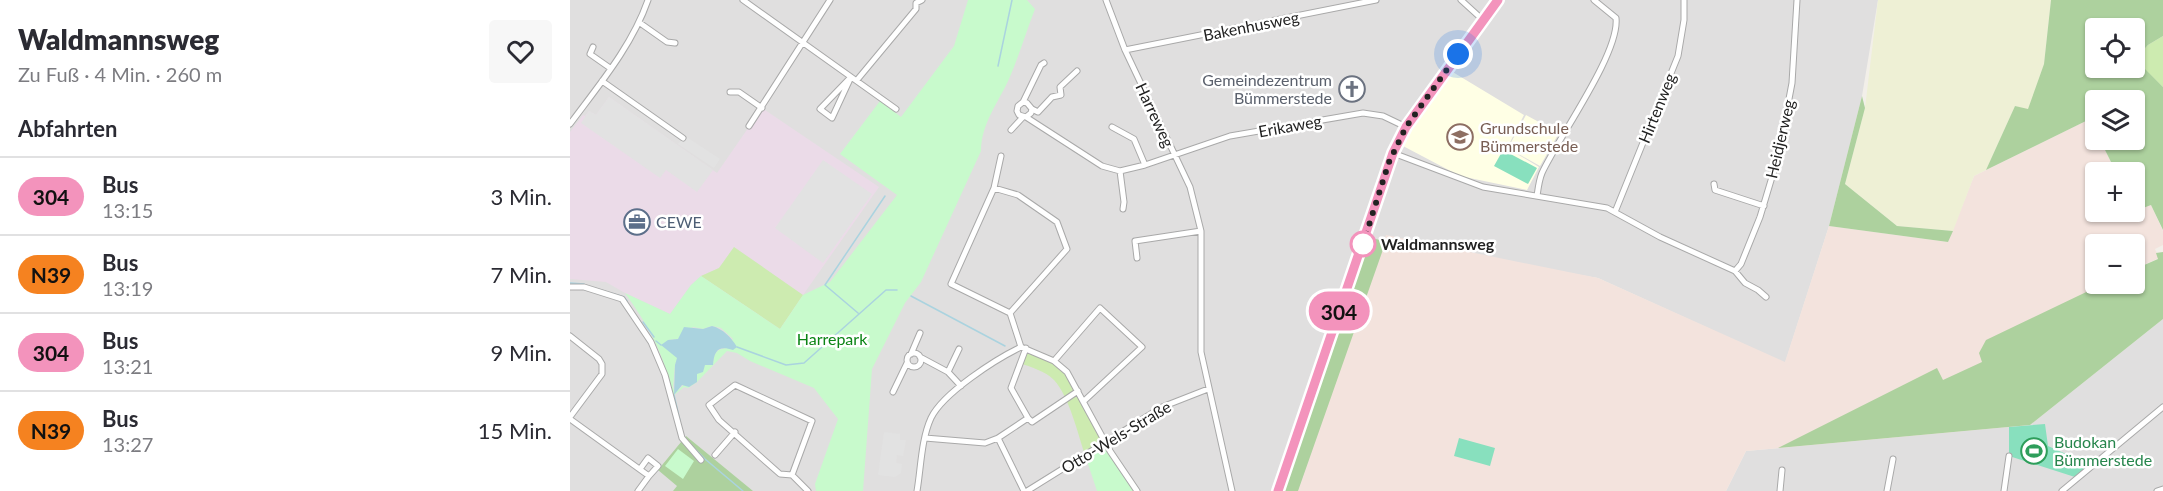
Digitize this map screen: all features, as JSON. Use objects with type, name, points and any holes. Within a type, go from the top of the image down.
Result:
[{"type":"street","points":[[570,124],[572,116],[602,81],[640,23],[648,0]]},
{"type":"street","points":[[743,0],[896,109]]},
{"type":"street","points":[[749,126],[830,0]]},
{"type":"street","points":[[854,79],[820,109],[832,118],[847,87],[916,9],[916,3],[922,0]]},
{"type":"street","name":"Harreweg","points":[[1106,0],[1125,50],[1190,187],[1201,231],[1201,352],[1232,491]]},
{"type":"street","name":"Bakenhusweg","points":[[1125,50],[1376,0]]},
{"type":"street","points":[[1461,0],[1483,20]]},
{"type":"street","points":[[1278,491],[1393,153],[1406,127],[1497,0]]},
{"type":"street","points":[[1537,196],[1541,176],[1602,66],[1613,39],[1616,18],[1594,0]]},
{"type":"street","name":"Hirtenweg","points":[[1615,212],[1678,56],[1684,20],[1684,0]]},
{"type":"street","name":"Heidjerweg","points":[[1735,271],[1742,264],[1764,206],[1778,157],[1792,83],[1797,0]]},
{"type":"street","points":[[640,23],[667,42],[675,43]]},
{"type":"street","points":[[593,47],[591,54],[610,68]]},
{"type":"street","points":[[1044,63],[1023,102],[1018,106],[1019,115],[1102,166],[1120,171],[1123,209]]},
{"type":"street","points":[[1023,102],[1038,112],[1052,97],[1061,95],[1060,87],[1077,71]]},
{"type":"street","points":[[602,81],[683,138]]},
{"type":"street","points":[[730,93],[739,92],[762,108]]},
{"type":"street","points":[[1011,130],[1032,109]]},
{"type":"street","name":"Erikaweg","points":[[1120,171],[1145,165],[1230,136],[1363,113],[1383,116],[1406,127]]},
{"type":"street","points":[[1112,127],[1134,139],[1145,165]]},
{"type":"street","points":[[1393,153],[1469,183],[1597,206],[1615,212],[1660,237],[1735,271],[1745,283],[1766,297]]},
{"type":"street","points":[[1001,156],[994,188],[951,284],[1010,313],[1023,348],[1011,388],[1032,422],[1078,391]]},
{"type":"street","points":[[1714,184],[1715,190],[1764,206]]},
{"type":"street","points":[[994,188],[1018,195],[1056,222],[1067,249],[1010,313]]},
{"type":"street","points":[[1137,258],[1136,241],[1201,231]]},
{"type":"street","points":[[570,287],[584,287],[622,298],[651,342],[665,375],[682,438],[701,460]]},
{"type":"street","points":[[1054,361],[1100,308],[1142,347],[1083,401]]},
{"type":"street","points":[[893,392],[920,333]]},
{"type":"street","points":[[570,336],[602,364],[602,374],[570,418],[649,476]]},
{"type":"street","points":[[917,491],[925,438],[935,410],[1004,355],[1023,348],[1054,361],[1067,372],[1105,443],[1137,491]]},
{"type":"street","points":[[948,372],[959,349]]},
{"type":"street","points":[[911,354],[948,372],[961,387]]},
{"type":"street","points":[[907,363],[917,367],[921,361],[920,357]]},
{"type":"street","points":[[792,475],[812,421],[735,385],[709,405],[719,420],[780,474],[792,475],[807,491]]},
{"type":"street","name":"Otto-Wels-Straße","points":[[1025,491],[1162,407],[1208,389]]},
{"type":"street","points":[[2062,491],[2163,407]]},
{"type":"street","points":[[925,438],[985,443],[998,438],[1028,418]]},
{"type":"street","points":[[715,455],[735,432]]},
{"type":"street","points":[[998,438],[1025,491]]},
{"type":"street","points":[[2004,491],[2009,456]]},
{"type":"street","points":[[638,491],[658,466],[648,458],[640,469]]},
{"type":"street","points":[[1887,491],[1893,459]]},
{"type":"street","points":[[1780,491],[1782,470]]},
{"type":"street","points":[[2157,491],[2163,489]]},
{"type":"shaded area","points":[[570,0],[1878,0],[1862,96],[1829,226],[1785,363],[1598,278],[1386,241],[1298,491],[570,491]]},
{"type":"shaded area","points":[[1878,0],[2051,0],[2044,64],[2028,110],[2015,106],[1986,170],[1974,176],[1953,231],[1897,226],[1845,184],[1865,108]]},
{"type":"shaded area","name":"Grundschule Bümmerstede","points":[[1451,71],[1524,115],[1507,148],[1539,167],[1527,190],[1460,176],[1403,146],[1411,127]]},
{"type":"shaded area","points":[[609,97],[717,173],[762,108],[879,187],[803,295],[734,247],[719,268],[701,276],[691,285],[670,314],[606,282],[570,279],[570,132],[589,111],[596,115]]},
{"type":"shaded area","points":[[609,97],[713,170],[697,192],[666,170],[660,178],[581,123],[589,111],[596,115]]},
{"type":"shaded area","points":[[1526,115],[1559,133],[1540,166],[1508,148]]},
{"type":"shaded area","points":[[2085,121],[2085,150],[2105,150],[2111,162],[2085,162],[2085,222],[2145,222],[2145,207],[2151,205],[2163,231],[2163,245],[2155,249],[2159,258],[2145,264],[2145,234],[2085,234],[2085,294],[2113,294],[2030,425],[1746,451],[1726,491],[1298,491],[1386,235],[1598,278],[1785,362],[1829,226],[1948,242],[1974,176]]},
{"type":"shaded area","points":[[685,136],[720,159],[714,168],[678,144]]},
{"type":"shaded area","points":[[823,160],[872,194],[823,263],[775,228]]},
{"type":"shaded area","points":[[2163,319],[2163,491],[1726,491],[1746,451],[2030,425]]},
{"type":"shaded area","points":[[884,432],[900,434],[900,440],[906,440],[903,456],[897,455],[896,463],[902,464],[901,473],[895,477],[878,475]]},
{"type":"green space","name":"Harrepark","points":[[968,0],[1027,0],[1035,9],[1009,79],[987,123],[981,151],[921,282],[905,303],[872,369],[863,491],[816,491],[815,484],[838,419],[814,388],[750,361],[737,353],[727,351],[697,382],[688,388],[684,387],[673,396],[655,342],[625,293],[670,314],[691,285],[701,276],[780,329],[803,295],[830,282],[897,195],[840,154],[880,101],[901,117],[954,46]],"holes":[[[693,327],[721,328],[733,339],[726,348],[716,353],[713,365],[705,365],[677,391],[673,388],[675,365],[678,358],[668,340],[678,339]]]},
{"type":"green space","points":[[2051,0],[2163,0],[2163,36],[2145,48],[2145,18],[2085,18],[2085,78],[2145,78],[2145,69],[2163,87],[2163,230],[2151,205],[2145,207],[2145,162],[2111,162],[2105,150],[2145,150],[2145,90],[2085,90],[2085,121],[1986,170],[2015,106],[2028,109],[2044,64]]},
{"type":"green space","points":[[2163,36],[2163,87],[2145,70],[2145,48]]},
{"type":"green space","points":[[1862,96],[1865,108],[1845,184],[1897,226],[1953,231],[1948,242],[1829,226]]},
{"type":"green space","points":[[1503,150],[1537,168],[1528,184],[1494,166]]},
{"type":"green space","points":[[1365,237],[1386,241],[1298,491],[1278,491]]},
{"type":"green space","points":[[734,247],[803,295],[780,329],[701,276],[719,268]]},
{"type":"green space","points":[[2163,252],[2163,319],[2030,425],[1778,448],[1937,368],[1943,380],[1982,362],[1979,353],[1986,340],[2085,293],[2145,294],[2145,265],[2158,259],[2156,253]]},
{"type":"green space","points":[[1026,348],[1054,361],[1067,372],[1105,443],[1085,455],[1064,396],[1054,380],[1038,370],[1019,363]]},
{"type":"green space","name":"Budokan Bümmerstede","points":[[2045,424],[2048,446],[2093,466],[2078,478],[2009,456],[2009,427]]},
{"type":"green space","points":[[686,436],[753,491],[673,491],[677,486],[658,470]]},
{"type":"green space","points":[[1459,438],[1495,448],[1490,466],[1454,456]]},
{"type":"green space","points":[[1105,443],[1137,491],[1097,491],[1085,455]]},
{"type":"green space","points":[[678,449],[694,461],[683,479],[665,466]]},
{"type":"water","points":[[712,326],[726,334],[737,347],[733,350],[724,348],[718,350],[713,365],[705,365],[703,372],[697,374],[697,382],[689,387],[682,385],[674,395],[677,358],[661,345],[668,340],[678,339],[684,327],[703,329]]},
{"type":"waterway","points":[[998,66],[1012,0]]},
{"type":"waterway","points":[[858,313],[825,285],[885,196]]},
{"type":"waterway","points":[[570,283],[584,284]]},
{"type":"waterway","points":[[594,288],[624,297],[627,301]]},
{"type":"waterway","points":[[737,347],[786,365],[804,363],[886,290],[897,290]]},
{"type":"waterway","points":[[911,296],[1005,346]]},
{"type":"waterway","points":[[643,322],[654,337]]},
{"type":"waterway","points":[[656,341],[661,345]]},
{"type":"waterway","points":[[674,395],[680,421]]},
{"type":"waterway","points":[[692,446],[704,458]]},
{"type":"waterway","points":[[705,459],[743,491]]},
{"type":"bus line","name":"304","points":[[1278,491],[1393,153],[1406,127],[1498,0]]},
{"type":"place","name":"Gemeindezentrum Bümmerstede","points":[[1352,89]]},
{"type":"place","name":"Grundschule Bümmerstede","points":[[1460,137]]},
{"type":"place","name":"CEWE","points":[[637,222]]},
{"type":"place","name":"Waldmannsweg","points":[[1363,244]]},
{"type":"place","name":"Budokan Bümmerstede","points":[[2034,451]]},
{"type":"route","points":[[1363,244],[1389,162],[1406,127],[1458,54]]}]
